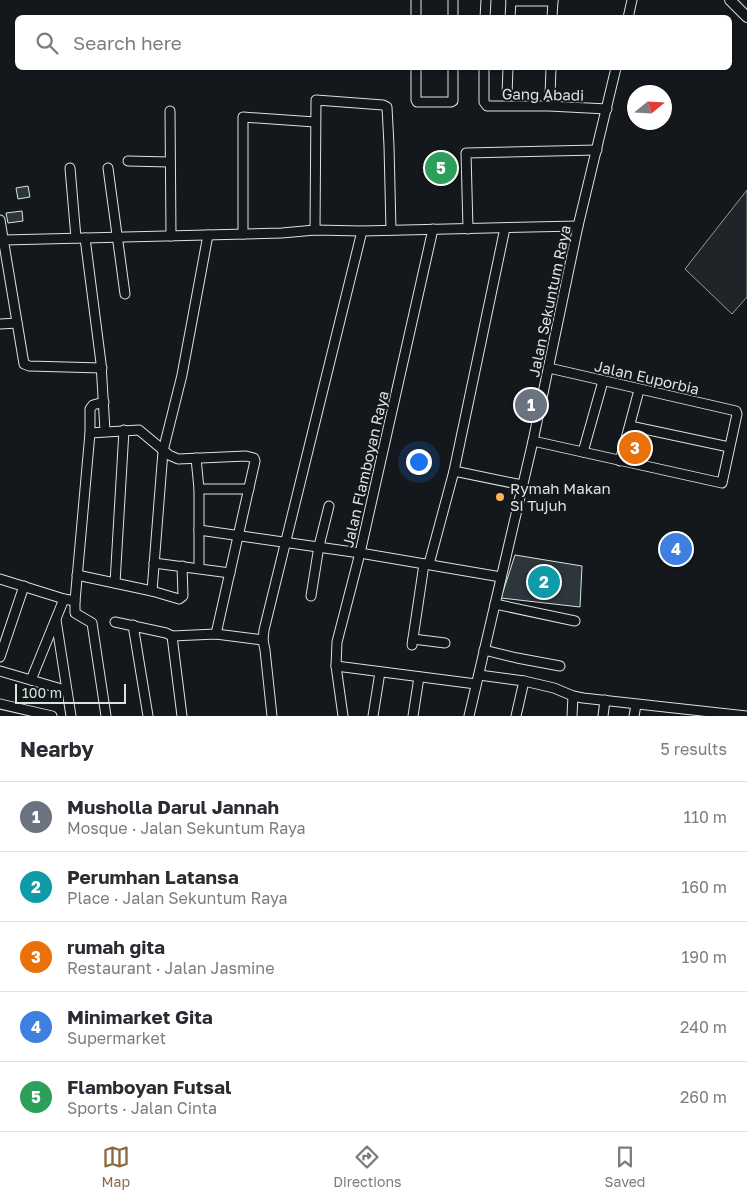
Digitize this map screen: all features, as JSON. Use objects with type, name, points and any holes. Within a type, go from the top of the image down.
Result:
[{"type":"main road","points":[[730,0],[747,17]]},
{"type":"street","points":[[416,0],[416,15]]},
{"type":"street","points":[[453,0],[453,15]]},
{"type":"street","points":[[486,0],[486,15]]},
{"type":"street","points":[[629,15],[632,0]]},
{"type":"street","points":[[510,15],[511,1],[553,1],[552,15]]},
{"type":"street","points":[[416,70],[417,102],[451,102],[453,70]]},
{"type":"street","name":"Gang Abadi","points":[[484,70],[484,104],[487,106],[549,106],[607,109]]},
{"type":"street","points":[[507,96],[508,70]]},
{"type":"street","points":[[550,96],[551,70]]},
{"type":"street","name":"Jalan Sekuntum Raya","points":[[469,716],[549,368],[578,226],[616,70]]},
{"type":"street","points":[[315,230],[316,100],[383,105],[387,108],[391,230]]},
{"type":"street","points":[[170,111],[171,236]]},
{"type":"street","points":[[243,234],[243,117],[315,122]]},
{"type":"street","points":[[468,228],[466,153],[597,150]]},
{"type":"street","points":[[128,161],[169,162]]},
{"type":"street","points":[[70,168],[102,368],[105,431]]},
{"type":"street","points":[[108,168],[125,294]]},
{"type":"street","points":[[0,220],[4,240],[4,269],[17,323],[23,362],[27,366],[102,368]]},
{"type":"street","points":[[4,240],[282,233],[315,230],[362,231],[578,226]]},
{"type":"street","points":[[445,643],[412,642],[426,564],[454,471],[505,228]]},
{"type":"street","name":"Jalan Flamboyan Raya","points":[[343,716],[336,666],[338,642],[433,229]]},
{"type":"street","points":[[272,716],[266,650],[263,640],[264,630],[362,231]]},
{"type":"street","points":[[152,590],[164,450],[182,375],[208,235]]},
{"type":"street","points":[[0,324],[17,323]]},
{"type":"street","name":"Jalan Euporbia","points":[[549,368],[736,411],[737,414],[729,447]]},
{"type":"street","points":[[583,452],[603,381]]},
{"type":"street","points":[[620,460],[639,390]]},
{"type":"street","points":[[104,402],[90,408],[90,434],[75,613],[92,622],[94,627],[106,716]]},
{"type":"street","points":[[532,441],[722,483],[729,447],[630,426]]},
{"type":"street","points":[[115,583],[124,430]]},
{"type":"street","points":[[90,434],[105,431],[139,430],[178,459],[253,457],[255,461],[216,634]]},
{"type":"street","points":[[196,458],[199,489],[200,568]]},
{"type":"street","points":[[454,471],[522,485]]},
{"type":"street","points":[[199,489],[249,489]]},
{"type":"street","points":[[311,596],[319,546],[329,506]]},
{"type":"street","points":[[199,530],[360,552],[501,577]]},
{"type":"street","points":[[154,563],[230,573]]},
{"type":"street","points":[[78,575],[152,590],[179,599],[182,598],[182,566]]},
{"type":"street","points":[[0,579],[64,600],[75,601]]},
{"type":"street","points":[[0,657],[24,586]]},
{"type":"street","points":[[31,680],[64,600]]},
{"type":"street","points":[[495,604],[575,621]]},
{"type":"street","points":[[56,620],[65,690],[71,716]]},
{"type":"street","points":[[115,622],[172,636],[216,634],[263,640]]},
{"type":"street","points":[[133,625],[148,716]]},
{"type":"street","points":[[172,636],[182,716]]},
{"type":"street","points":[[484,650],[560,666]]},
{"type":"street","points":[[336,666],[419,676],[524,681],[562,690],[573,696],[636,705],[668,712],[747,716]]},
{"type":"street","points":[[0,671],[65,690]]},
{"type":"street","points":[[373,716],[380,672]]},
{"type":"street","points":[[413,716],[419,676]]},
{"type":"street","points":[[516,716],[524,681]]},
{"type":"street","points":[[572,716],[573,696]]},
{"type":"street","points":[[603,716],[605,700]]},
{"type":"street","points":[[0,704],[47,715]]},
{"type":"street","points":[[634,716],[636,705]]},
{"type":"shaded area","points":[[747,190],[747,297],[732,314],[685,269]]},
{"type":"building","points":[[28,186],[30,197],[18,199],[16,188]]},
{"type":"building","points":[[22,211],[23,221],[8,223],[6,213]]},
{"type":"building","points":[[515,555],[582,566],[580,607],[501,598]]},
{"type":"place","name":"Flamboyan Futsal","points":[[441,168]]},
{"type":"place","name":"Musholla Darul Jannah","points":[[531,405]]},
{"type":"place","name":"rumah gita","points":[[635,448]]},
{"type":"place","name":"Rymah Makan Si Tujuh","points":[[500,497]]},
{"type":"place","name":"Minimarket Gita","points":[[676,549]]},
{"type":"place","name":"Perumhan Latansa","points":[[544,582]]}]
